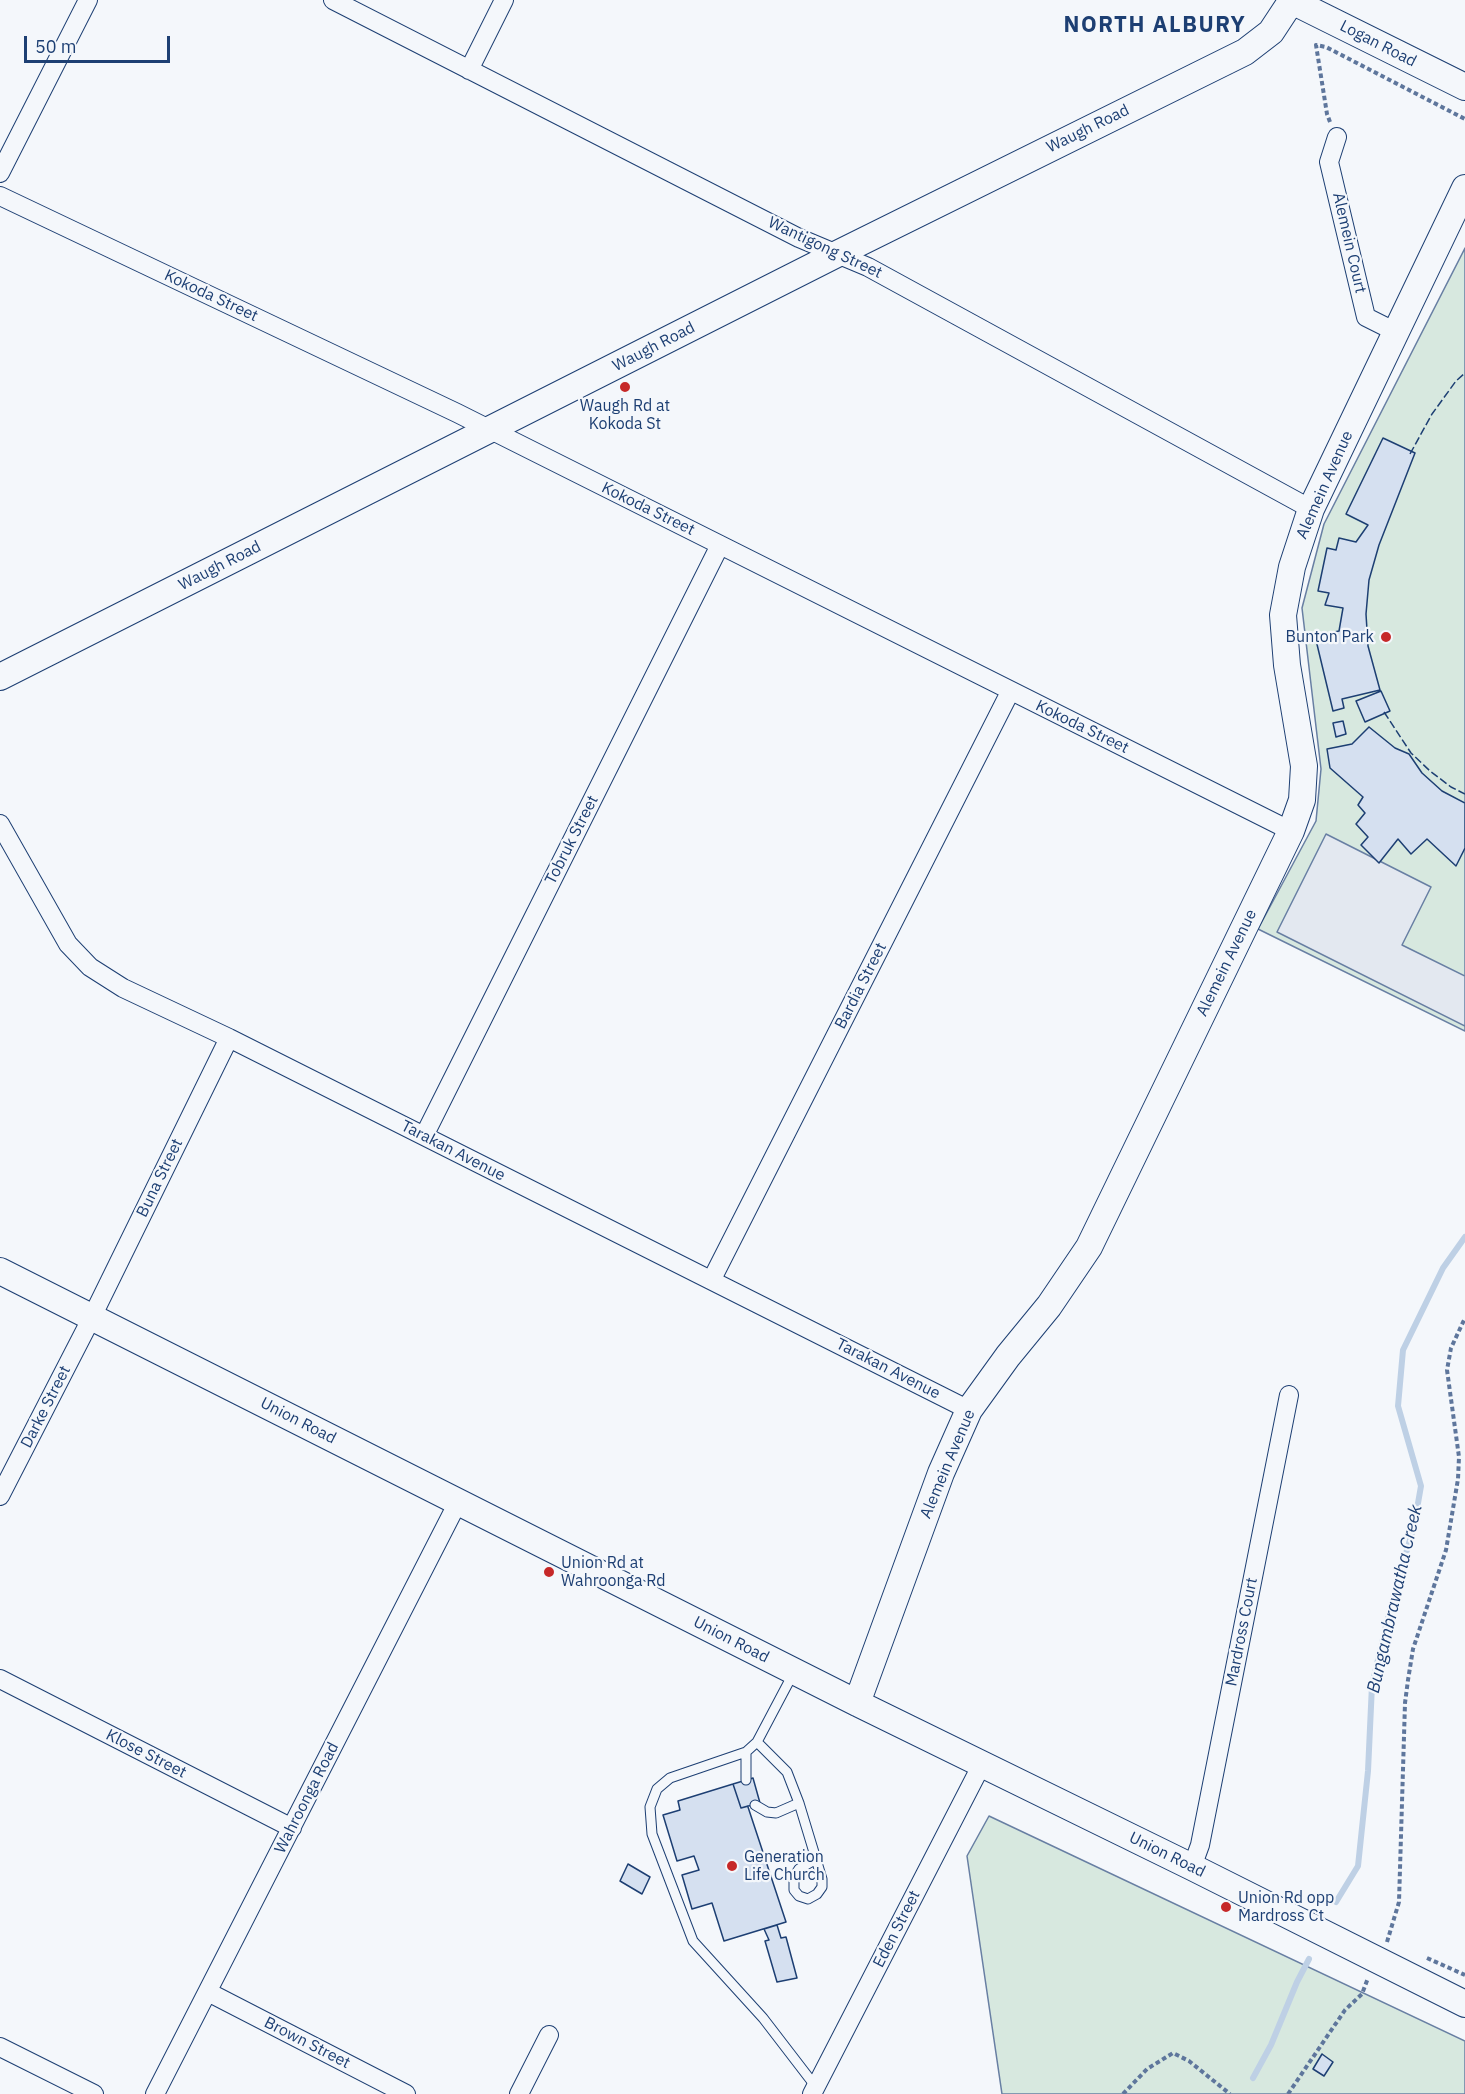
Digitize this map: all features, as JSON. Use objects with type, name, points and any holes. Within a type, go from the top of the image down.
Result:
[{"type":"main road","name":"Logan Road","points":[[1292,0],[1465,87]]},
{"type":"main road","name":"Waugh Road","points":[[0,677],[837,254],[1245,52],[1271,32],[1292,0]]},
{"type":"main road","name":"Alemein Avenue","points":[[857,1703],[941,1473],[969,1410],[1008,1356],[1049,1306],[1089,1247],[1292,831],[1302,800],[1304,766],[1287,665],[1283,615],[1292,567],[1311,509],[1465,188]]},
{"type":"main road","name":"Union Road","points":[[0,1272],[857,1703],[1465,2004]]},
{"type":"street","points":[[0,173],[88,0]]},
{"type":"street","name":"Wantigong Street","points":[[333,0],[799,238],[868,267],[1311,509]]},
{"type":"street","points":[[469,70],[504,0]]},
{"type":"street","name":"Alemein Court","points":[[1337,137],[1329,162],[1366,317],[1396,332]]},
{"type":"street","name":"Kokoda Street","points":[[0,196],[489,430],[1292,831]]},
{"type":"street","name":"Tobruk Street","points":[[424,1136],[720,545]]},
{"type":"street","name":"Bardia Street","points":[[712,1280],[1010,692]]},
{"type":"street","name":"Tarakan Avenue","points":[[0,824],[68,944],[90,967],[123,988],[229,1038],[969,1410]]},
{"type":"street","name":"Buna Street","points":[[92,1317],[229,1038]]},
{"type":"street","name":"Darke Street","points":[[0,1496],[92,1317]]},
{"type":"street","name":"Mardross Court","points":[[1192,1867],[1200,1845],[1289,1395]]},
{"type":"street","name":"Wahroonga Road","points":[[155,2094],[458,1502]]},
{"type":"street","name":"Klose Street","points":[[0,1679],[292,1828]]},
{"type":"street","name":"Eden Street","points":[[814,2091],[982,1764]]},
{"type":"street","name":"Brown Street","points":[[208,1992],[406,2094]]},
{"type":"street","points":[[519,2094],[549,2035]]},
{"type":"street","points":[[0,2047],[94,2094]]},
{"type":"lane","points":[[794,1671],[758,1742],[747,1752],[670,1778],[657,1789],[650,1808],[652,1834],[693,1941],[763,2018],[814,2091]]},
{"type":"lane","points":[[758,1742],[787,1772],[816,1859]]},
{"type":"lane","points":[[746,1780],[747,1752]]},
{"type":"lane","points":[[755,1805],[767,1812],[776,1813],[798,1803]]},
{"type":"path","points":[[1337,137],[1327,114],[1316,45],[1326,46],[1465,119]]},
{"type":"path","points":[[1398,1943],[1389,1938],[1399,1902],[1406,1691],[1413,1649],[1446,1550],[1458,1479],[1459,1457],[1447,1370],[1451,1348],[1465,1317]]},
{"type":"path","points":[[1459,1457],[1465,1460]]},
{"type":"path","points":[[1426,1957],[1465,1975]]},
{"type":"path","points":[[1288,2094],[1345,2010],[1362,1994],[1368,1979]]},
{"type":"path","points":[[1124,2094],[1147,2069],[1173,2054],[1189,2061],[1230,2094]]},
{"type":"shaded area","name":"Bunton Park","points":[[1465,248],[1465,1031],[1258,929],[1316,821],[1321,769],[1302,608],[1324,524]]},
{"type":"shaded area","points":[[1326,834],[1431,887],[1402,945],[1465,976],[1465,1026],[1277,932]]},
{"type":"shaded area","points":[[989,1816],[1465,2041],[1465,2094],[1002,2094],[967,1856]]},
{"type":"building","points":[[1383,438],[1415,453],[1379,545],[1369,580],[1366,614],[1368,646],[1380,690],[1342,699],[1344,708],[1333,711],[1315,636],[1339,631],[1343,608],[1325,605],[1329,593],[1318,591],[1327,548],[1336,550],[1339,538],[1356,542],[1368,525],[1346,514]]},
{"type":"building","points":[[1381,691],[1390,711],[1365,722],[1356,701]]},
{"type":"building","points":[[1343,721],[1346,734],[1336,737],[1333,723]]},
{"type":"building","points":[[1369,727],[1395,748],[1409,754],[1422,773],[1442,791],[1465,803],[1465,848],[1456,866],[1427,839],[1411,854],[1398,839],[1379,863],[1361,845],[1368,837],[1356,824],[1365,813],[1358,805],[1363,797],[1330,768],[1327,749],[1352,744]]},
{"type":"building","points":[[753,1778],[760,1803],[741,1808],[733,1784]]},
{"type":"building","name":"Generation Life Church","points":[[733,1784],[741,1808],[748,1806],[786,1922],[724,1941],[712,1903],[692,1909],[682,1875],[699,1870],[694,1856],[677,1861],[663,1815],[680,1810],[678,1801]]},
{"type":"building","points":[[628,1864],[650,1877],[642,1894],[620,1881]]},
{"type":"building","points":[[777,1925],[781,1938],[786,1937],[797,1978],[777,1982],[765,1941],[769,1940],[764,1929]]},
{"type":"building","points":[[1322,2054],[1333,2062],[1324,2076],[1313,2069]]},
{"type":"waterway","name":"Bungambrawatha Creek","points":[[1336,1902],[1358,1866],[1368,1771],[1372,1685],[1392,1601],[1414,1526],[1421,1486],[1398,1406],[1403,1350],[1443,1268],[1465,1237]]},
{"type":"waterway","name":"Bungambrawatha Creek","points":[[1253,2078],[1271,2045],[1309,1959]]},
{"type":"fence","points":[[1410,454],[1432,414],[1456,381],[1465,373]]},
{"type":"fence","points":[[1384,712],[1411,753],[1451,787],[1465,794]]},
{"type":"place","name":"Waugh Rd at Kokoda St","points":[[625,387]]},
{"type":"place","name":"Bunton Park","points":[[1386,637]]},
{"type":"place","name":"Union Rd at Wahroonga Rd","points":[[549,1572]]},
{"type":"place","name":"Generation Life Church","points":[[732,1866]]},
{"type":"place","name":"Union Rd opp Mardross Ct","points":[[1226,1907]]},
{"type":"district","name":"NORTH ALBURY","points":[[1155,26]]}]
